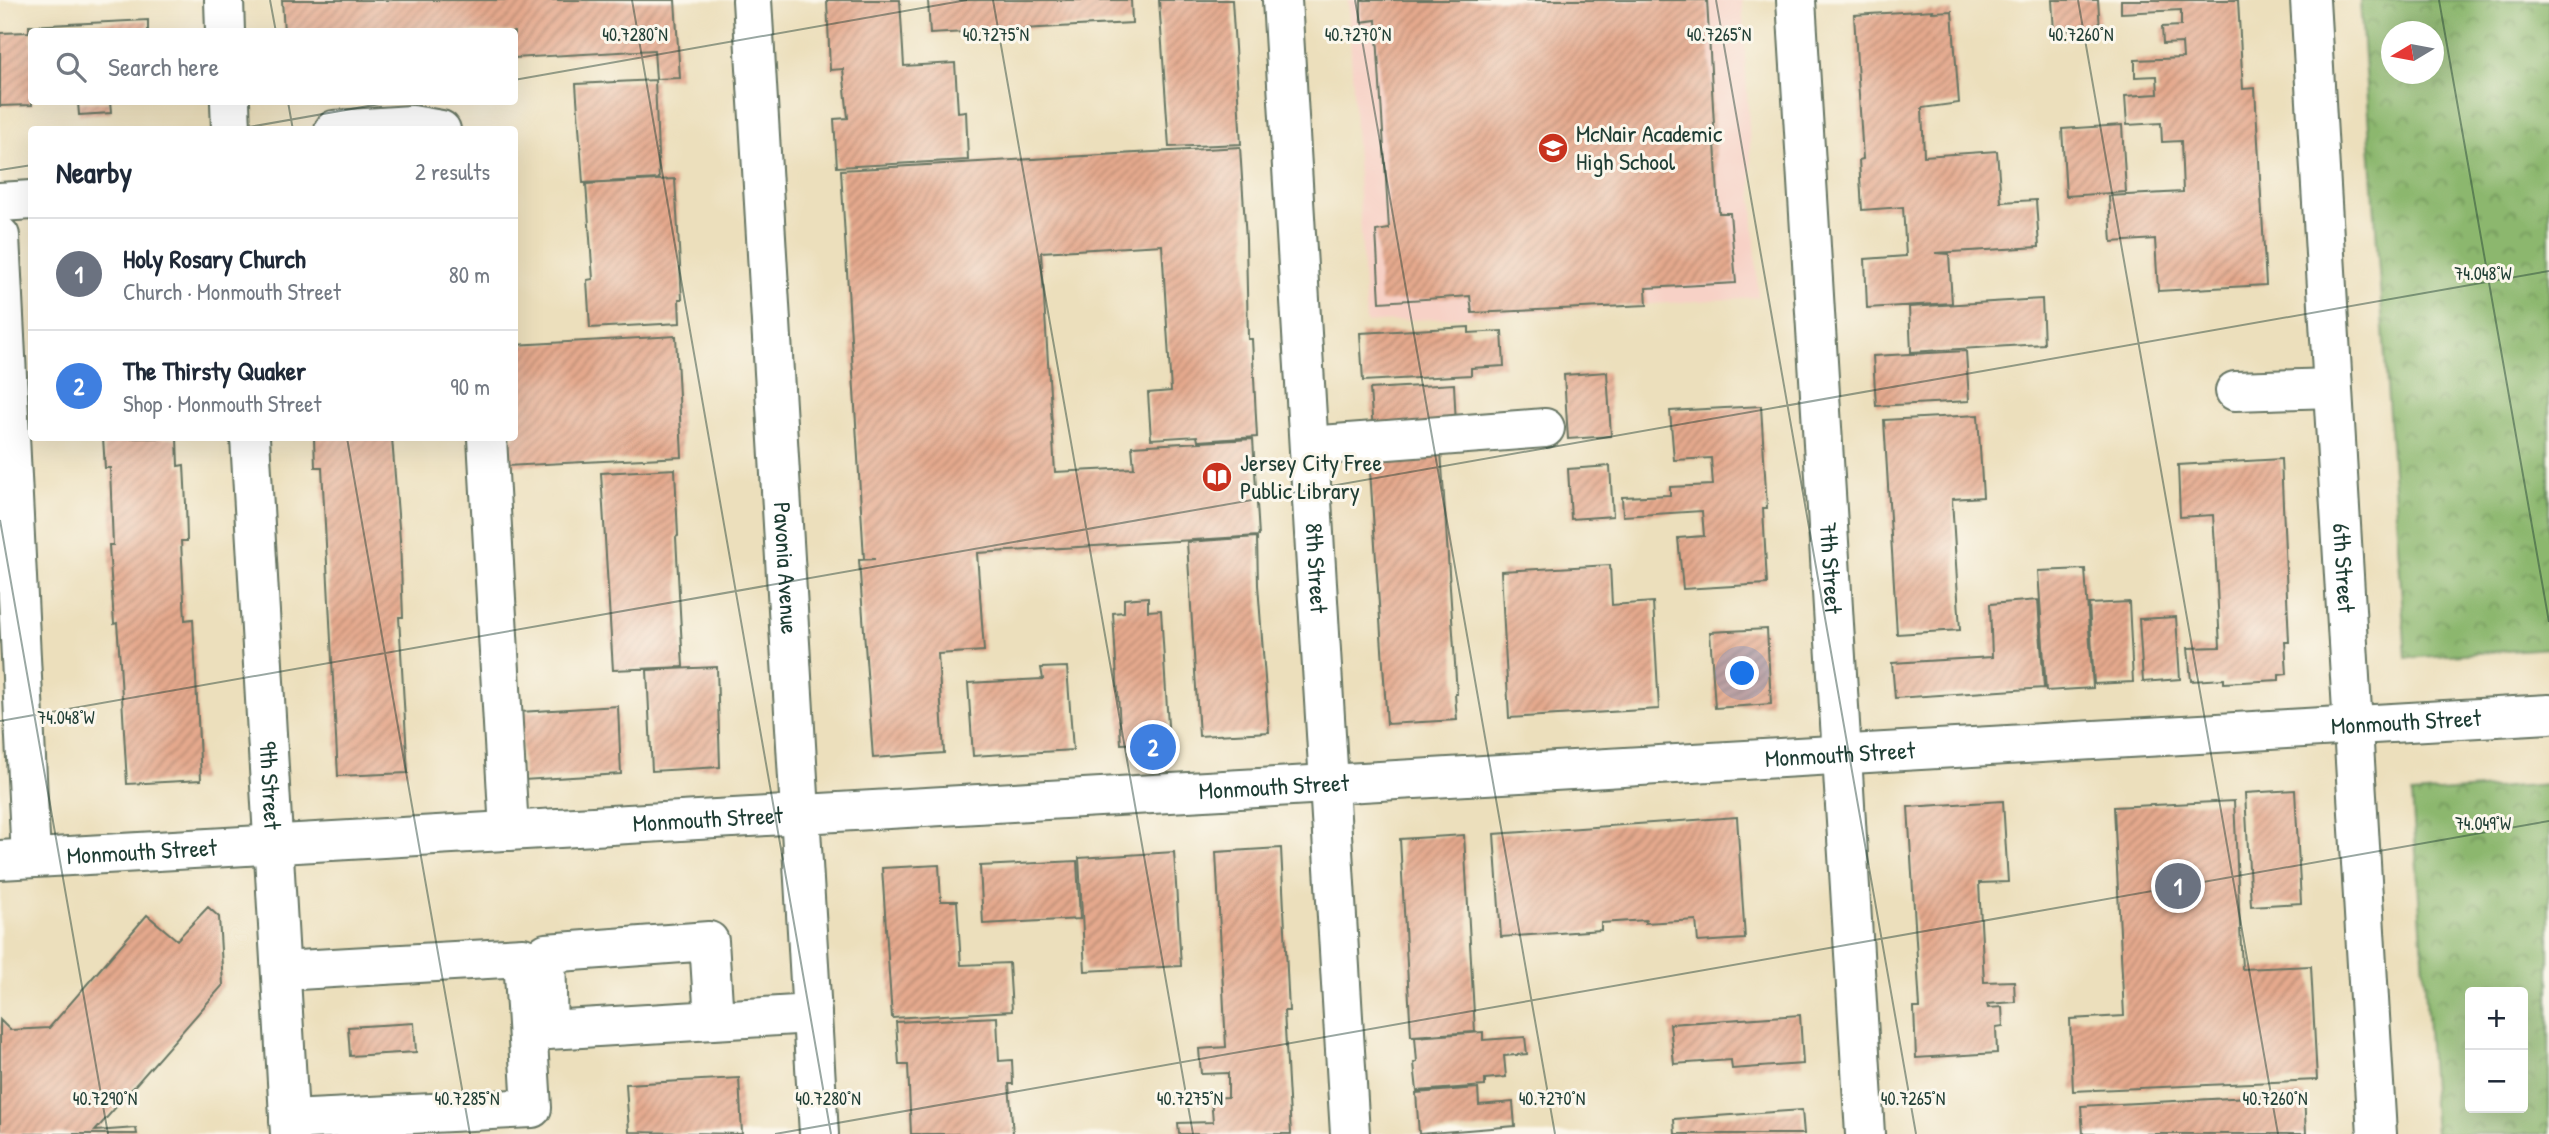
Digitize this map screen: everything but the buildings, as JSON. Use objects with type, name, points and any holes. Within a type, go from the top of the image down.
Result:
[{"type":"street","points":[[224,0],[225,28]]},
{"type":"street","name":"Pavonia Avenue","points":[[752,0],[819,1134]]},
{"type":"street","name":"8th Street","points":[[1282,0],[1350,1134]]},
{"type":"street","name":"7th Street","points":[[1796,0],[1865,1134]]},
{"type":"street","name":"6th Street","points":[[2310,0],[2377,1134]]},
{"type":"street","points":[[230,105],[231,126]]},
{"type":"street","points":[[396,126],[418,126]]},
{"type":"street","points":[[0,202],[28,200]]},
{"type":"street","points":[[0,236],[16,859]]},
{"type":"street","points":[[2235,391],[2332,387]]},
{"type":"street","points":[[1309,446],[1545,428]]},
{"type":"street","name":"9th Street","points":[[250,441],[290,1127]]},
{"type":"street","points":[[487,441],[509,831]]},
{"type":"street","name":"Monmouth Street","points":[[16,859],[2549,713]]},
{"type":"street","points":[[715,1020],[709,941],[546,953],[548,1030],[715,1020],[812,1014]]},
{"type":"street","points":[[281,971],[523,957],[532,1108],[290,1127]]},
{"type":"shaded area","name":"McNair Academic High School","points":[[1348,0],[1742,0],[1758,297],[1366,323]]},
{"type":"green space","points":[[2360,0],[2549,0],[2549,648],[2406,658]]},
{"type":"green space","points":[[2549,784],[2549,1134],[2435,1134],[2412,794]]},
{"type":"place","name":"McNair Academic High School","points":[[1553,148]]},
{"type":"place","name":"Jersey City Free Public Library","points":[[1217,477]]},
{"type":"place","name":"The Thirsty Quaker","points":[[1153,747]]},
{"type":"place","name":"Holy Rosary Church","points":[[2178,886]]}]
